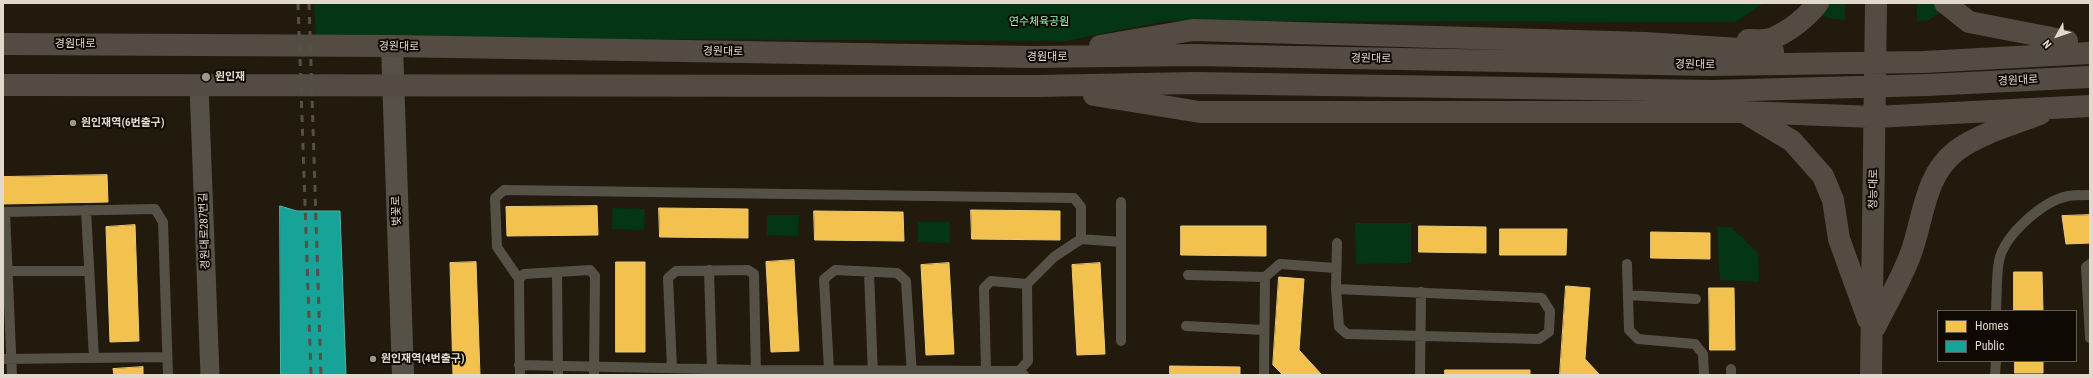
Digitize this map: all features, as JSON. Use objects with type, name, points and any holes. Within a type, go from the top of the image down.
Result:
[{"type":"main road","points":[[1645,43],[1772,39],[1796,24],[1818,3]]},
{"type":"main road","name":"청능대로","points":[[1871,375],[1873,332],[1876,3]]},
{"type":"main road","points":[[1945,3],[1969,22],[2067,41]]},
{"type":"main road","points":[[1033,57],[1193,30],[1645,43],[1786,52],[1876,51],[2067,41],[2090,38]]},
{"type":"main road","name":"경원대로","points":[[3,44],[392,46],[1033,57],[1195,55],[1709,65],[1924,62],[2090,53]]},
{"type":"main road","name":"경원대로","points":[[3,85],[1036,86],[1196,83],[1713,91],[1927,86],[2090,77]]},
{"type":"main road","points":[[1036,86],[1200,112],[1743,112],[1875,117],[2090,106]]},
{"type":"main road","points":[[1873,332],[1911,253],[1923,206],[1930,186],[1941,168],[1955,152],[1969,142],[1983,135],[2055,108]]},
{"type":"main road","points":[[1743,112],[1792,141],[1823,176],[1833,200],[1839,239],[1873,332]]},
{"type":"street","name":"벚꽃로","points":[[392,46],[403,375]]},
{"type":"street","name":"경원대로287번길","points":[[199,86],[210,375]]},
{"type":"lane","points":[[1081,239],[1081,207],[1074,198],[504,190],[495,198],[497,247],[519,279],[520,370],[594,371],[672,368],[756,372],[829,370],[873,373],[912,373],[986,370],[1021,373],[1028,361],[1028,284],[1054,257],[1081,239],[1121,242]]},
{"type":"lane","points":[[1996,310],[1999,260],[2007,244],[2017,230],[2033,214],[2052,202],[2068,196],[2090,195]]},
{"type":"lane","points":[[1121,202],[1121,341]]},
{"type":"lane","points":[[12,375],[7,359],[8,271],[4,212],[155,209],[163,222],[168,375]]},
{"type":"lane","points":[[86,210],[94,358]]},
{"type":"lane","points":[[1336,289],[1542,298],[1550,311],[1549,332],[1539,339],[1346,334],[1339,327],[1336,289],[1337,243]]},
{"type":"lane","points":[[1188,275],[1265,277],[1280,264],[1336,268]]},
{"type":"lane","points":[[1627,264],[1629,330],[1638,338],[1695,344],[1703,354],[1704,375]]},
{"type":"lane","points":[[2090,264],[2086,267],[2090,338]]},
{"type":"lane","points":[[519,279],[524,274],[590,270],[595,276],[594,371]]},
{"type":"lane","points":[[708,270],[712,369]]},
{"type":"lane","points":[[672,368],[668,278],[676,271],[748,270],[754,274],[756,372]]},
{"type":"lane","points":[[829,370],[824,279],[835,270],[897,273],[906,281],[912,373]]},
{"type":"lane","points":[[8,271],[89,271]]},
{"type":"lane","points":[[557,272],[558,370]]},
{"type":"lane","points":[[869,272],[873,373]]},
{"type":"lane","points":[[1264,375],[1265,277]]},
{"type":"lane","points":[[986,370],[984,288],[991,282],[1028,284]]},
{"type":"lane","points":[[1420,375],[1422,292]]},
{"type":"lane","points":[[1628,295],[1696,299]]},
{"type":"lane","points":[[1186,326],[1264,330]]},
{"type":"lane","points":[[7,359],[167,357]]},
{"type":"lane","points":[[1995,375],[1996,362]]},
{"type":"green space","name":"연수체육공원","points":[[314,3],[1764,3],[1736,22],[1165,21],[1066,41],[565,39],[316,36]]},
{"type":"green space","points":[[1828,3],[1845,3],[1845,20],[1831,19],[1819,14]]},
{"type":"green space","points":[[1917,3],[1934,3],[1941,12],[1929,20],[1917,21]]},
{"type":"green space","points":[[613,208],[645,209],[644,230],[612,229]]},
{"type":"green space","points":[[767,215],[799,215],[798,236],[767,235]]},
{"type":"green space","points":[[918,222],[950,222],[950,243],[918,242]]},
{"type":"green space","points":[[1355,223],[1411,223],[1411,263],[1356,264]]},
{"type":"green space","points":[[1717,227],[1731,227],[1758,253],[1759,282],[1720,280]]},
{"type":"building: Homes","points":[[107,175],[108,202],[3,204],[3,177]]},
{"type":"building: Homes","points":[[597,206],[598,235],[507,236],[506,207]]},
{"type":"building: Homes","points":[[659,208],[748,209],[748,238],[660,237]]},
{"type":"building: Homes","points":[[971,210],[1060,211],[1060,240],[972,239]]},
{"type":"building: Homes","points":[[814,211],[903,212],[904,241],[815,240]]},
{"type":"building: Homes","points":[[2090,215],[2090,243],[2066,244],[2062,216]]},
{"type":"building: Homes","points":[[135,225],[139,341],[110,342],[106,227]]},
{"type":"building: Homes","points":[[1181,226],[1266,226],[1266,256],[1181,255]]},
{"type":"building: Homes","points":[[1419,226],[1486,227],[1486,253],[1419,252]]},
{"type":"building: Homes","points":[[1500,229],[1567,229],[1566,255],[1500,255]]},
{"type":"building: Homes","points":[[1651,232],[1710,233],[1710,259],[1651,258]]},
{"type":"building: Homes","points":[[794,260],[799,351],[771,352],[766,262]]},
{"type":"building: Homes","points":[[476,262],[480,375],[453,375],[450,263]]},
{"type":"building: Homes","points":[[616,262],[645,262],[645,352],[616,352]]},
{"type":"building: Homes","points":[[949,263],[954,354],[926,355],[921,265]]},
{"type":"building: Homes","points":[[1100,263],[1105,354],[1077,355],[1072,265]]},
{"type":"building: Homes","points":[[2014,272],[2042,272],[2043,310],[2014,310]]},
{"type":"building: Homes","points":[[1279,277],[1304,279],[1299,350],[1322,375],[1283,375],[1273,365]]},
{"type":"building: Homes","points":[[1566,286],[1590,288],[1585,359],[1600,375],[1560,374]]},
{"type":"building: Homes","points":[[1709,288],[1734,288],[1735,350],[1710,350]]},
{"type":"building: Homes","points":[[2015,362],[2043,362],[2043,373],[2015,373]]},
{"type":"building: Homes","points":[[1170,366],[1240,367],[1240,375],[1170,375]]},
{"type":"building: Homes","points":[[143,367],[143,375],[114,375],[113,369]]},
{"type":"building: Homes","points":[[1445,370],[1530,370],[1530,375],[1445,375]]},
{"type":"building: Public","points":[[280,206],[297,211],[340,211],[346,375],[281,375]]},
{"type":"railway","points":[[298,3],[311,375]]},
{"type":"railway","points":[[309,3],[321,375]]},
{"type":"place","name":"원인재","points":[[206,77]]},
{"type":"place","name":"원인재역(6번출구)","points":[[73,123]]},
{"type":"place","name":"원인재역(4번출구)","points":[[373,359]]}]
